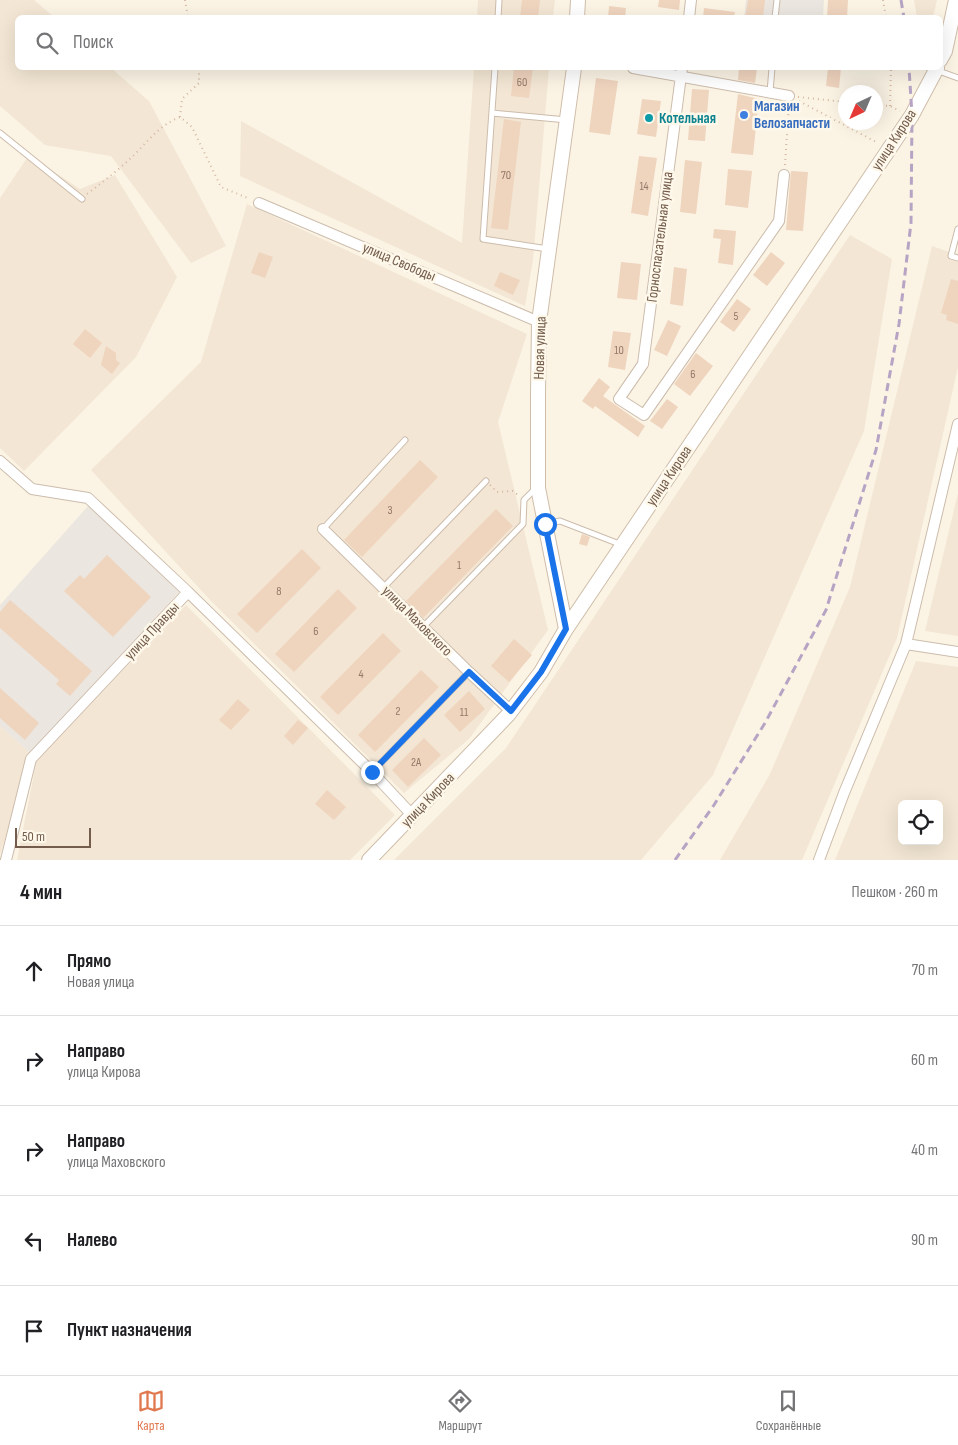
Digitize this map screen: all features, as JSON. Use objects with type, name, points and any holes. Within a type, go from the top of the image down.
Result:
[{"type":"main road","points":[[577,15],[578,0]]},
{"type":"main road","name":"улица Кирова","points":[[943,55],[956,0]]},
{"type":"main road","name":"Новая улица","points":[[566,629],[538,488],[540,322],[574,70]]},
{"type":"main road","name":"улица Кирова","points":[[369,860],[511,711],[541,672],[566,629],[912,115],[936,70]]},
{"type":"street","points":[[689,15],[691,0]]},
{"type":"street","points":[[665,70],[681,71],[789,96]]},
{"type":"street","name":"Горноспасательная улица","points":[[681,71],[643,364],[619,398],[644,415],[779,221],[784,175]]},
{"type":"street","name":"улица Свободы","points":[[259,203],[540,322]]},
{"type":"street","points":[[819,860],[844,793],[906,644],[954,467],[958,424]]},
{"type":"street","points":[[0,461],[32,489],[88,498],[188,592]]},
{"type":"street","name":"улица Маховского","points":[[323,530],[511,711]]},
{"type":"street","name":"улица Правды","points":[[6,860],[31,759],[188,592],[372,772],[413,816]]},
{"type":"street","points":[[906,644],[958,652]]},
{"type":"lane","points":[[498,15],[499,0]]},
{"type":"lane","points":[[776,15],[777,0]]},
{"type":"lane","points":[[943,69],[958,78]]},
{"type":"lane","points":[[494,70],[483,239],[550,249]]},
{"type":"lane","points":[[770,92],[772,70]]},
{"type":"lane","points":[[492,113],[567,120]]},
{"type":"lane","points":[[0,133],[82,199]]},
{"type":"lane","points":[[958,229],[952,256],[958,258]]},
{"type":"lane","points":[[323,530],[405,440]]},
{"type":"lane","points":[[384,588],[486,481]]},
{"type":"lane","points":[[423,627],[522,524],[524,500],[534,488],[538,488]]},
{"type":"lane","points":[[545,524],[560,521],[622,545]]},
{"type":"lane","points":[[372,772],[469,672]]},
{"type":"path","points":[[185,0],[188,15]]},
{"type":"path","points":[[883,0],[886,15]]},
{"type":"path","points":[[180,117],[182,99],[199,83],[199,70]]},
{"type":"path","points":[[890,106],[891,70]]},
{"type":"path","points":[[789,96],[838,101]]},
{"type":"path","points":[[789,96],[889,149]]},
{"type":"path","points":[[784,175],[789,96]]},
{"type":"path","points":[[883,106],[890,106],[912,115]]},
{"type":"path","points":[[82,199],[115,172],[150,136],[170,121],[180,117]]},
{"type":"path","points":[[180,117],[192,127],[221,187],[259,203]]},
{"type":"path","points":[[486,481],[497,492],[513,491],[524,500]]},
{"type":"shaded area","points":[[0,0],[34,0],[52,15],[15,15],[15,70],[113,70],[149,101],[226,246],[191,263],[111,156],[45,145],[0,106]]},
{"type":"shaded area","points":[[478,0],[555,0],[553,15],[477,15]]},
{"type":"shaded area","points":[[746,0],[824,0],[823,15],[744,15]]},
{"type":"shaded area","points":[[914,0],[937,0],[933,15],[917,15]]},
{"type":"shaded area","points":[[474,70],[549,70],[533,260],[525,306],[240,176],[241,121],[462,243]]},
{"type":"shaded area","points":[[29,155],[80,189],[115,175],[177,277],[136,357],[24,471],[0,448],[0,198]]},
{"type":"shaded area","points":[[247,204],[527,334],[498,422],[548,630],[469,739],[404,793],[210,600],[91,470],[201,362]]},
{"type":"shaded area","points":[[850,235],[892,259],[864,431],[713,775],[641,860],[394,860],[506,748]]},
{"type":"shaded area","points":[[932,246],[958,255],[958,367],[897,638],[802,860],[720,860],[770,774],[850,587]]},
{"type":"shaded area","points":[[958,493],[958,636],[925,631]]},
{"type":"shaded area","points":[[88,506],[180,591],[31,754],[0,726],[0,605]]},
{"type":"shaded area","points":[[186,605],[395,815],[350,860],[17,860],[37,759]]},
{"type":"shaded area","points":[[916,661],[958,667],[958,860],[835,860]]},
{"type":"shaded area","points":[[0,726],[31,754],[0,855]]},
{"type":"building","points":[[522,0],[540,0],[538,15],[520,15]]},
{"type":"building","points":[[659,0],[680,0],[679,10],[658,7]]},
{"type":"building","points":[[748,0],[765,0],[763,15],[746,15]]},
{"type":"building","points":[[828,0],[848,0],[847,15],[827,15]]},
{"type":"building","points":[[609,6],[626,8],[625,15],[608,15]]},
{"type":"building","points":[[704,8],[735,12],[734,15],[703,15]]},
{"type":"building","points":[[514,70],[533,70],[529,98],[511,96]]},
{"type":"building","points":[[739,70],[757,70],[755,83],[738,80]]},
{"type":"building","points":[[828,70],[841,70],[838,88],[826,86]]},
{"type":"building","points":[[596,78],[618,81],[610,135],[589,132]]},
{"type":"building","points":[[692,89],[709,90],[705,141],[688,140]]},
{"type":"building","points":[[738,94],[759,99],[753,155],[731,153]]},
{"type":"building","name":"Котельная","points":[[642,99],[661,101],[656,137],[637,134]]},
{"type":"building","points":[[504,119],[521,122],[508,230],[491,228]]},
{"type":"building","points":[[639,156],[657,158],[648,216],[631,213]]},
{"type":"building","points":[[685,160],[702,162],[696,214],[680,212]]},
{"type":"building","points":[[728,169],[752,171],[748,208],[725,205]]},
{"type":"building","points":[[791,171],[808,172],[803,231],[786,230]]},
{"type":"building","points":[[714,229],[736,231],[733,265],[718,263],[721,239],[713,238]]},
{"type":"building","points":[[259,252],[273,257],[265,278],[251,273]]},
{"type":"building","points":[[771,252],[785,263],[767,286],[753,275]]},
{"type":"building","points":[[621,262],[641,264],[637,300],[617,298]]},
{"type":"building","points":[[674,267],[687,269],[683,306],[670,304]]},
{"type":"building","points":[[500,272],[520,280],[513,295],[494,286]]},
{"type":"building","points":[[951,279],[958,281],[958,324],[946,320],[947,315],[941,313]]},
{"type":"building","points":[[737,299],[751,309],[734,332],[720,322]]},
{"type":"building","points":[[668,320],[681,326],[667,356],[654,350]]},
{"type":"building","points":[[85,329],[102,343],[90,358],[73,344]]},
{"type":"building","points":[[613,331],[631,333],[625,370],[608,367]]},
{"type":"building","points":[[106,346],[116,353],[116,360],[120,363],[112,374],[101,365]]},
{"type":"building","points":[[696,353],[713,366],[690,396],[674,384]]},
{"type":"building","points":[[599,378],[610,387],[603,396],[645,426],[638,437],[595,406],[593,409],[582,401]]},
{"type":"building","points":[[667,399],[678,407],[662,429],[650,421]]},
{"type":"building","points":[[420,460],[438,477],[362,557],[344,540]]},
{"type":"building","points":[[496,509],[513,526],[423,618],[406,601]]},
{"type":"building","points":[[582,534],[590,537],[587,546],[579,544]]},
{"type":"building","points":[[302,549],[321,568],[257,633],[237,614]]},
{"type":"building","points":[[107,555],[151,597],[113,637],[64,591],[80,575],[84,579]]},
{"type":"building","points":[[338,589],[357,608],[294,672],[275,654]]},
{"type":"building","points":[[10,600],[92,671],[70,696],[56,684],[59,680],[0,628],[0,612]]},
{"type":"building","points":[[383,633],[401,651],[338,715],[320,697]]},
{"type":"building","points":[[514,639],[532,655],[509,682],[491,666]]},
{"type":"building","points":[[421,670],[439,687],[375,752],[358,735]]},
{"type":"building","points":[[0,688],[39,723],[25,740],[0,718]]},
{"type":"building","points":[[469,691],[485,709],[460,732],[444,715]]},
{"type":"building","points":[[238,699],[250,710],[231,730],[219,720]]},
{"type":"building","points":[[298,720],[308,728],[293,745],[284,736]]},
{"type":"building","points":[[424,738],[441,755],[408,787],[392,770]]},
{"type":"building","points":[[327,790],[346,807],[334,820],[315,804]]},
{"type":"railway","points":[[901,0],[904,15]]},
{"type":"railway","points":[[675,860],[714,805],[765,723],[826,610],[876,450],[899,324],[911,223],[912,115],[909,70]]},
{"type":"place","name":"Магазин Велозапчасти","points":[[744,115]]},
{"type":"place","name":"Котельная","points":[[649,118]]},
{"type":"route","points":[[372,772],[469,672],[511,711],[541,672],[566,629],[545,524]]}]
